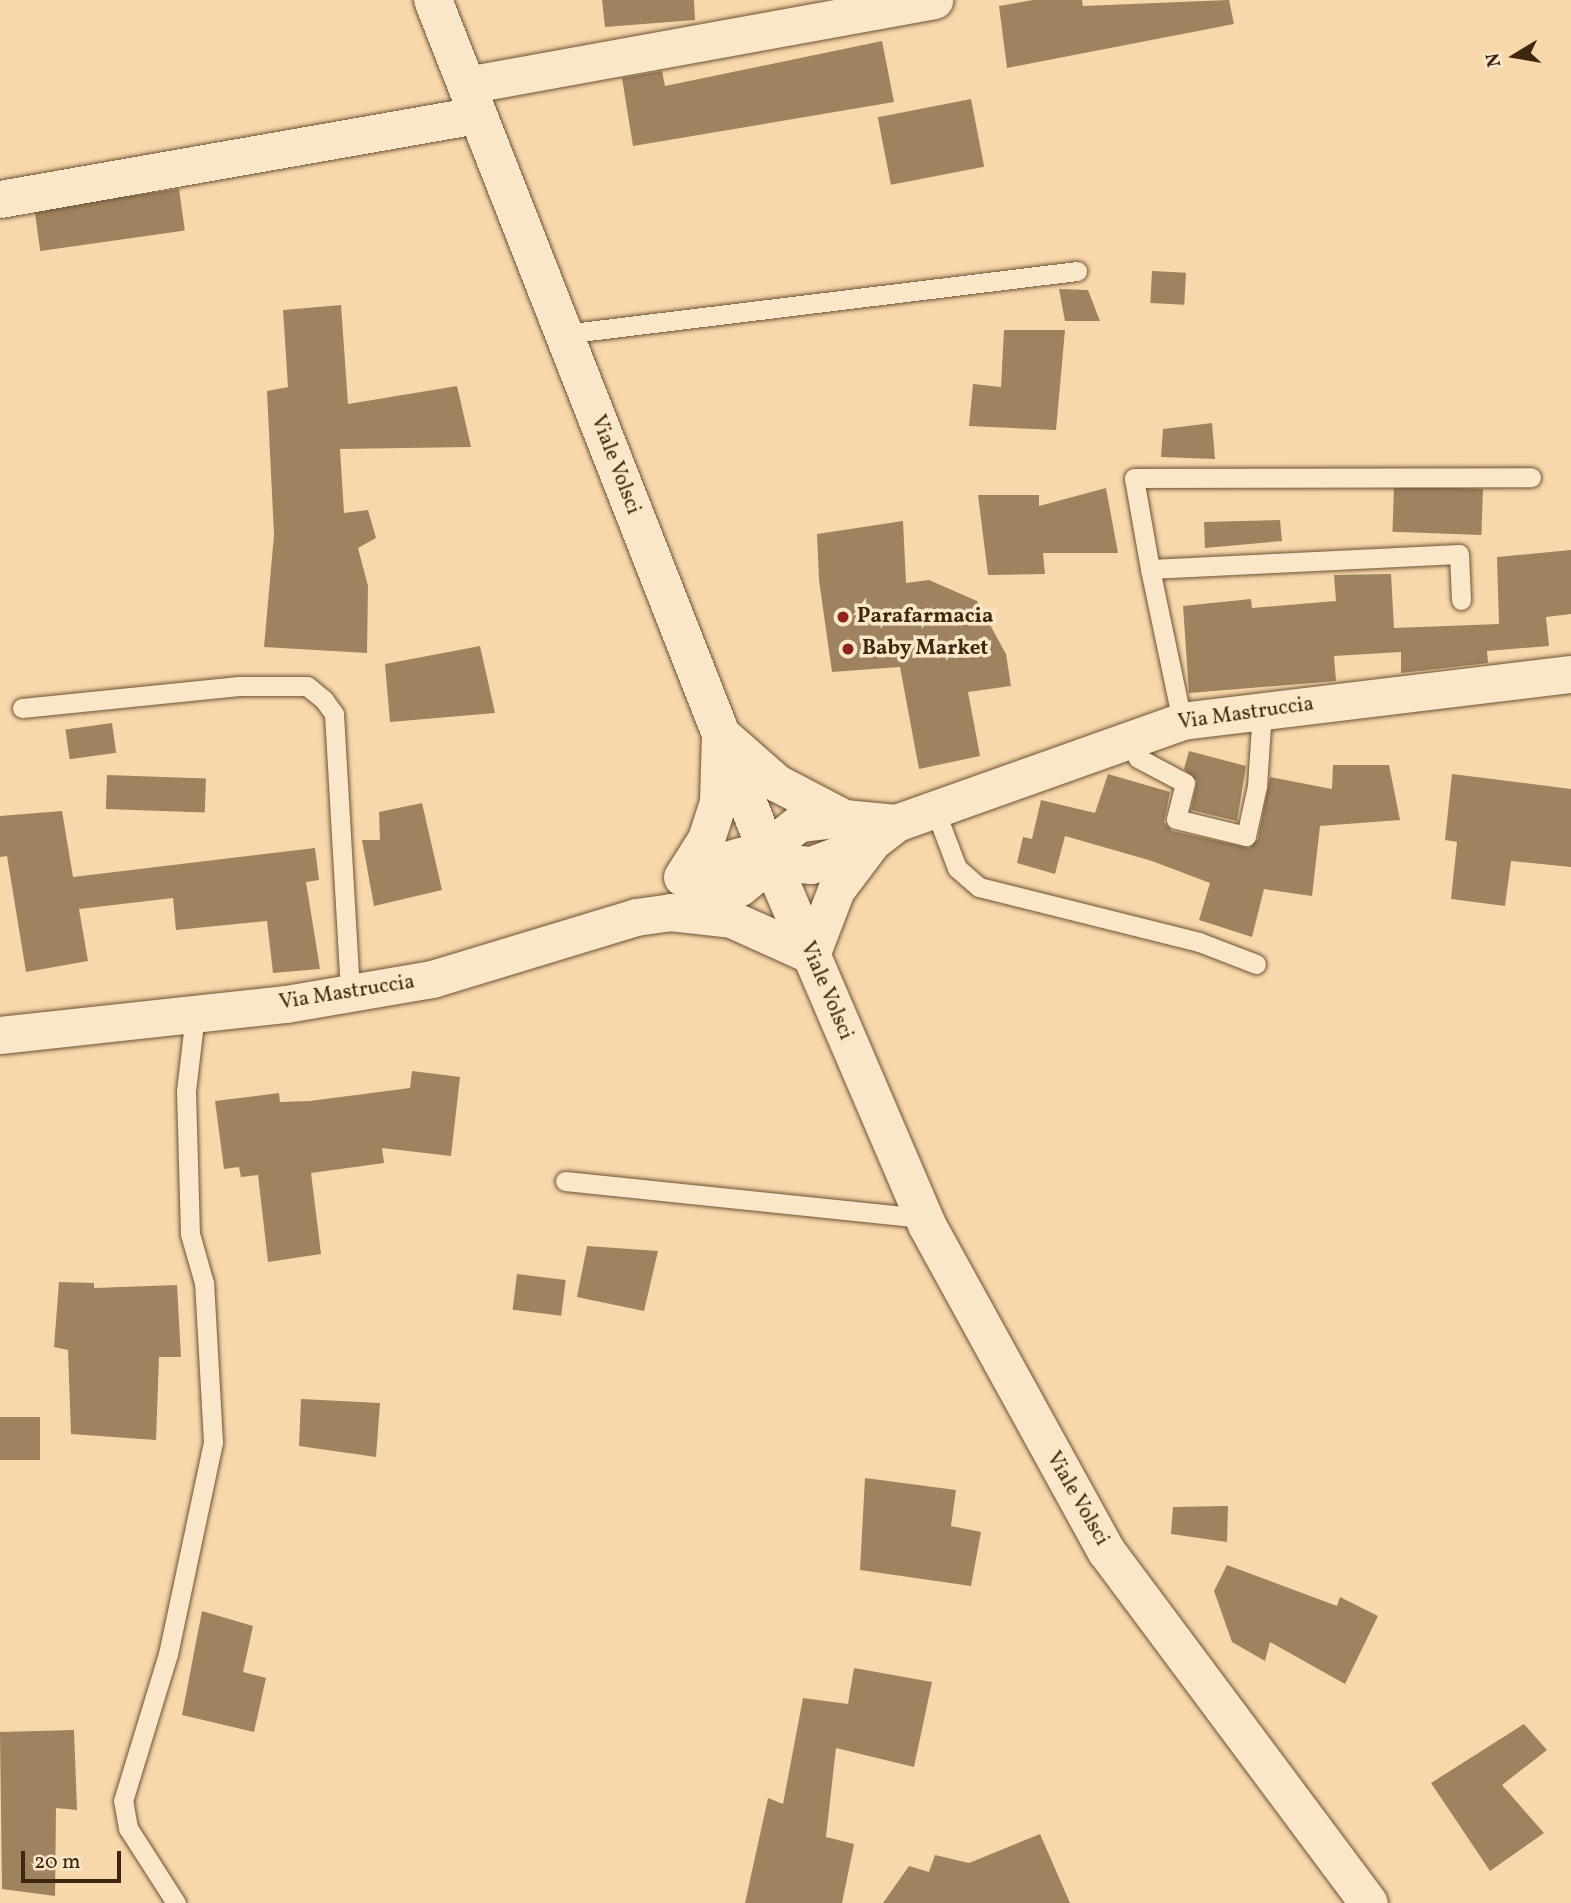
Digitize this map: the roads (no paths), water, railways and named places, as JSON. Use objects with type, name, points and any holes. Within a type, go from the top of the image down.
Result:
[{"type":"main road","name":"Viale Volsci","points":[[433,0],[769,855],[925,1218],[1107,1552],[1368,1903]]},
{"type":"street","points":[[0,199],[934,0]]},
{"type":"street","name":"Via Mastruccia","points":[[769,855],[811,864],[935,810],[1128,737],[1182,721],[1571,674]]},
{"type":"street","points":[[686,911],[756,927],[811,955],[836,890],[883,833],[844,818],[776,783],[720,733]]},
{"type":"street","points":[[636,917],[689,870],[718,801],[720,733]]},
{"type":"street","points":[[686,911],[740,887],[799,823],[844,818]]},
{"type":"street","points":[[689,870],[769,855]]},
{"type":"street","name":"Via Mastruccia","points":[[0,1035],[195,1014],[432,979],[636,917],[686,911]]},
{"type":"lane","points":[[564,334],[1077,271]]},
{"type":"lane","points":[[1182,721],[1134,478],[1531,477]]},
{"type":"lane","points":[[1150,569],[1459,554],[1461,600]]},
{"type":"lane","points":[[22,708],[239,686],[307,686],[324,700],[334,714],[350,993]]},
{"type":"lane","points":[[1128,737],[1138,758],[1185,783],[1176,819],[1246,836],[1261,760],[1262,711]]},
{"type":"lane","points":[[935,810],[957,868],[979,887],[1199,942],[1256,964]]},
{"type":"lane","points":[[176,1903],[128,1828],[123,1801],[167,1654],[213,1442],[204,1283],[190,1234],[186,1090],[195,1014]]},
{"type":"lane","points":[[565,1181],[925,1218]]},
{"type":"place","name":"Parafarmacia","points":[[843,617]]},
{"type":"place","name":"Baby Market","points":[[848,649]]}]
